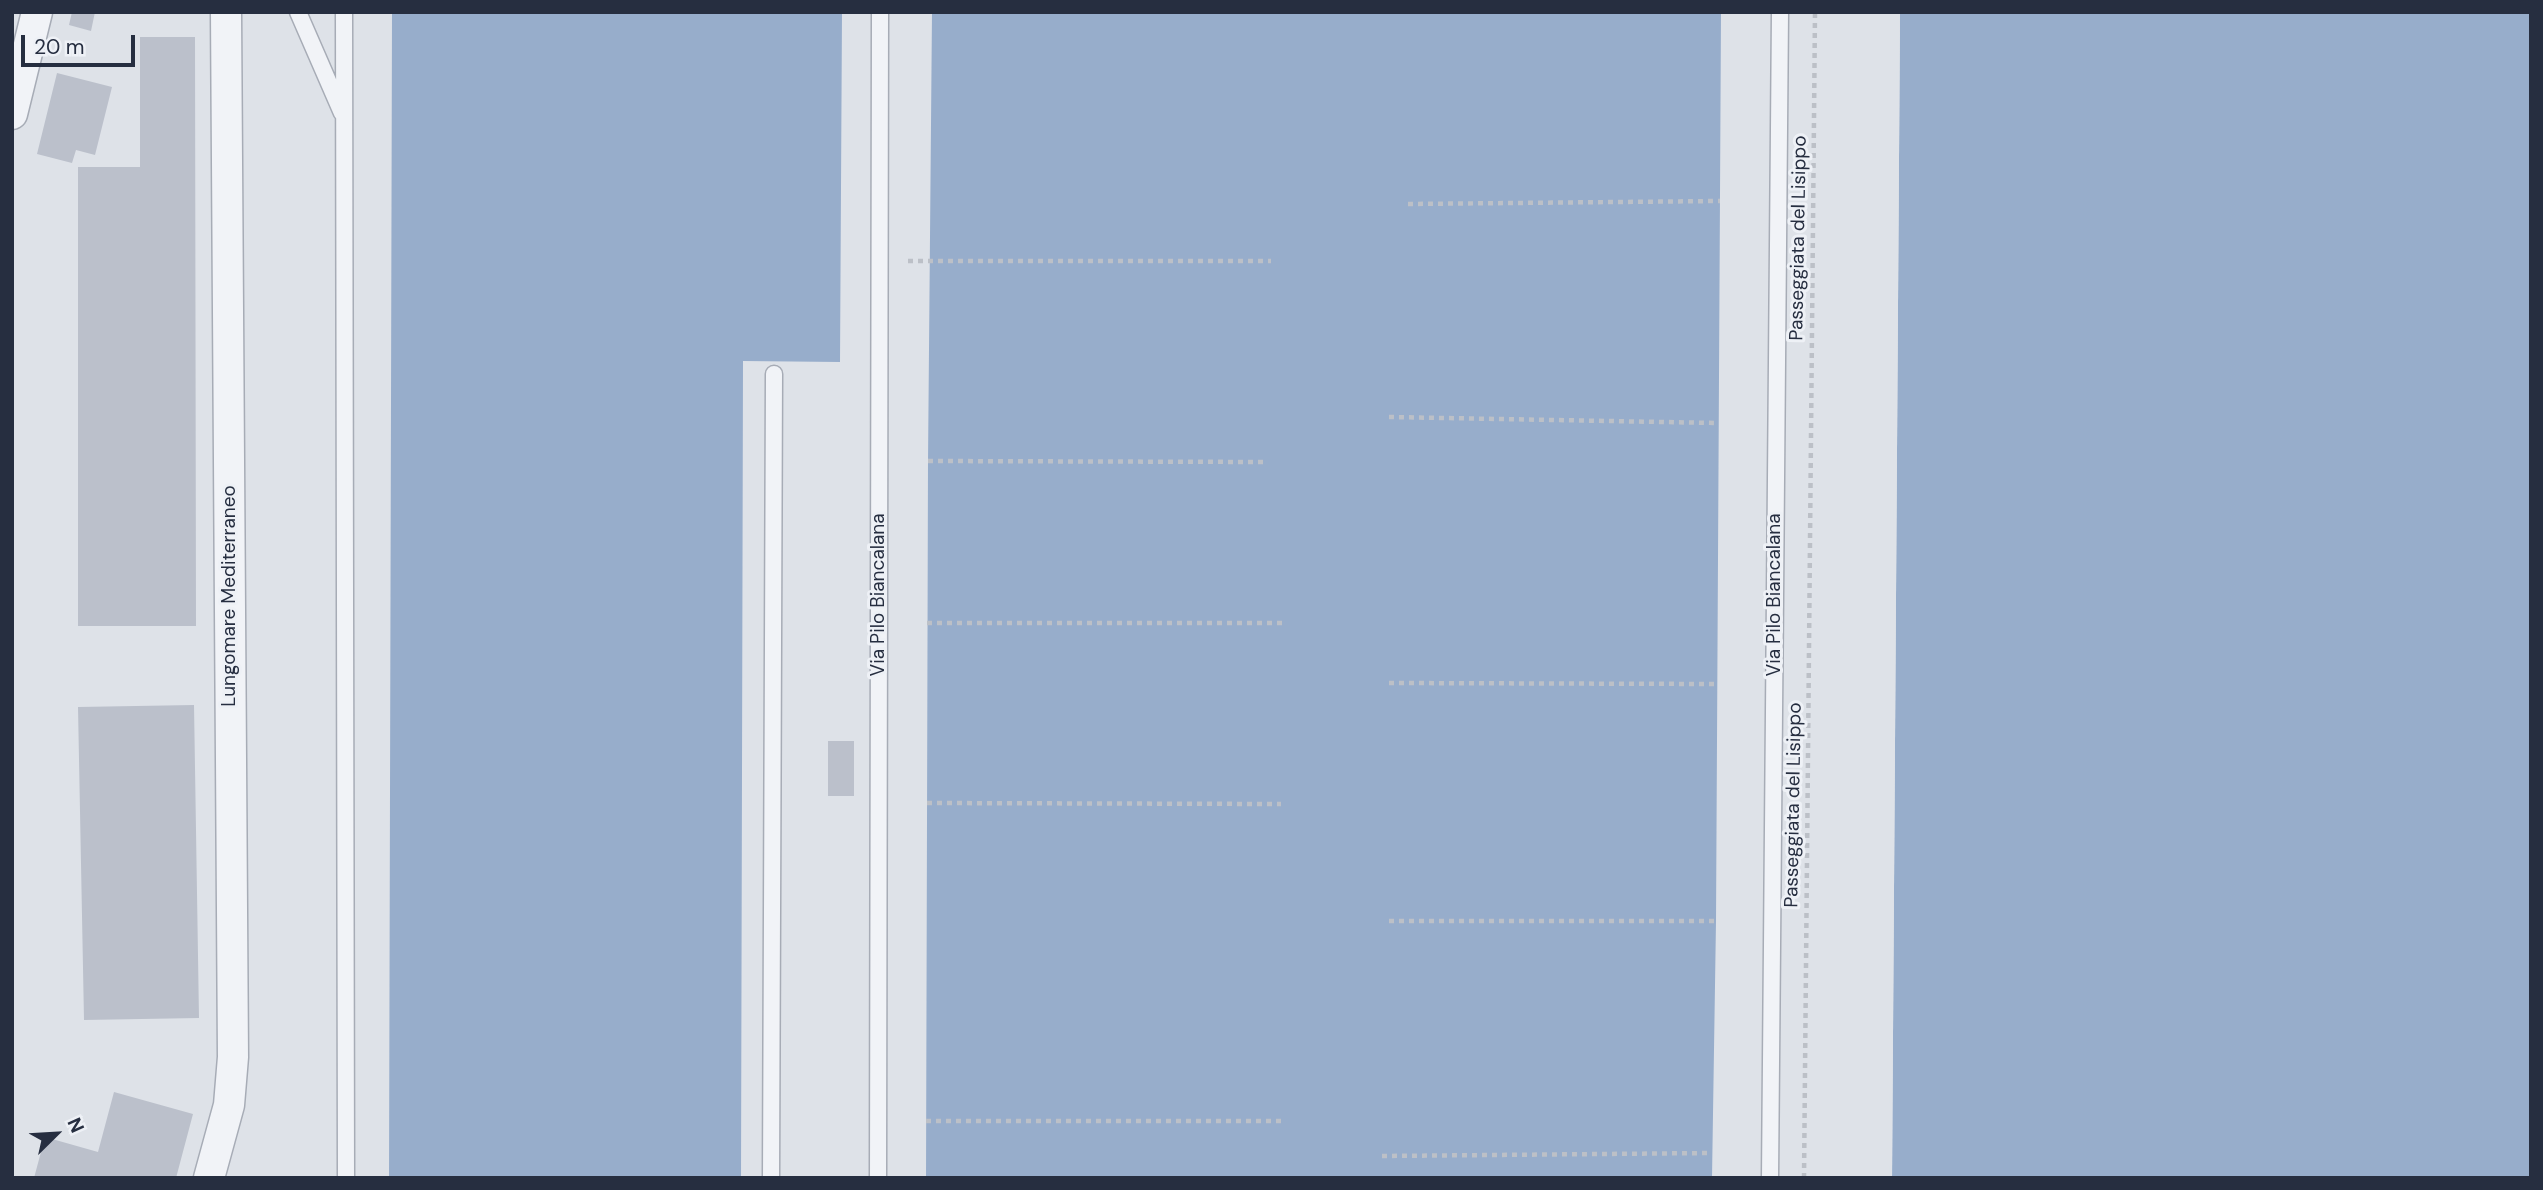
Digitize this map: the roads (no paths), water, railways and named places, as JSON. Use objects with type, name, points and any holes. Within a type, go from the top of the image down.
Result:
[{"type":"street","points":[[12,114],[37,12]]},
{"type":"street","name":"Lungomare Mediterraneo","points":[[209,1178],[229,1105],[233,1057],[226,12]]},
{"type":"lane","points":[[298,12],[344,118]]},
{"type":"lane","points":[[344,12],[346,1178]]},
{"type":"lane","name":"Via Pilo Biancalana","points":[[878,1178],[880,12]]},
{"type":"lane","name":"Via Pilo Biancalana","points":[[1770,1178],[1780,12]]},
{"type":"lane","points":[[771,1178],[774,374]]},
{"type":"water","points":[[392,12],[842,12],[840,362],[743,361],[741,1178],[389,1178]]},
{"type":"water","points":[[932,12],[1721,12],[1712,1178],[926,1178]]},
{"type":"water","points":[[1900,12],[2531,12],[2531,1178],[1892,1178]]}]
